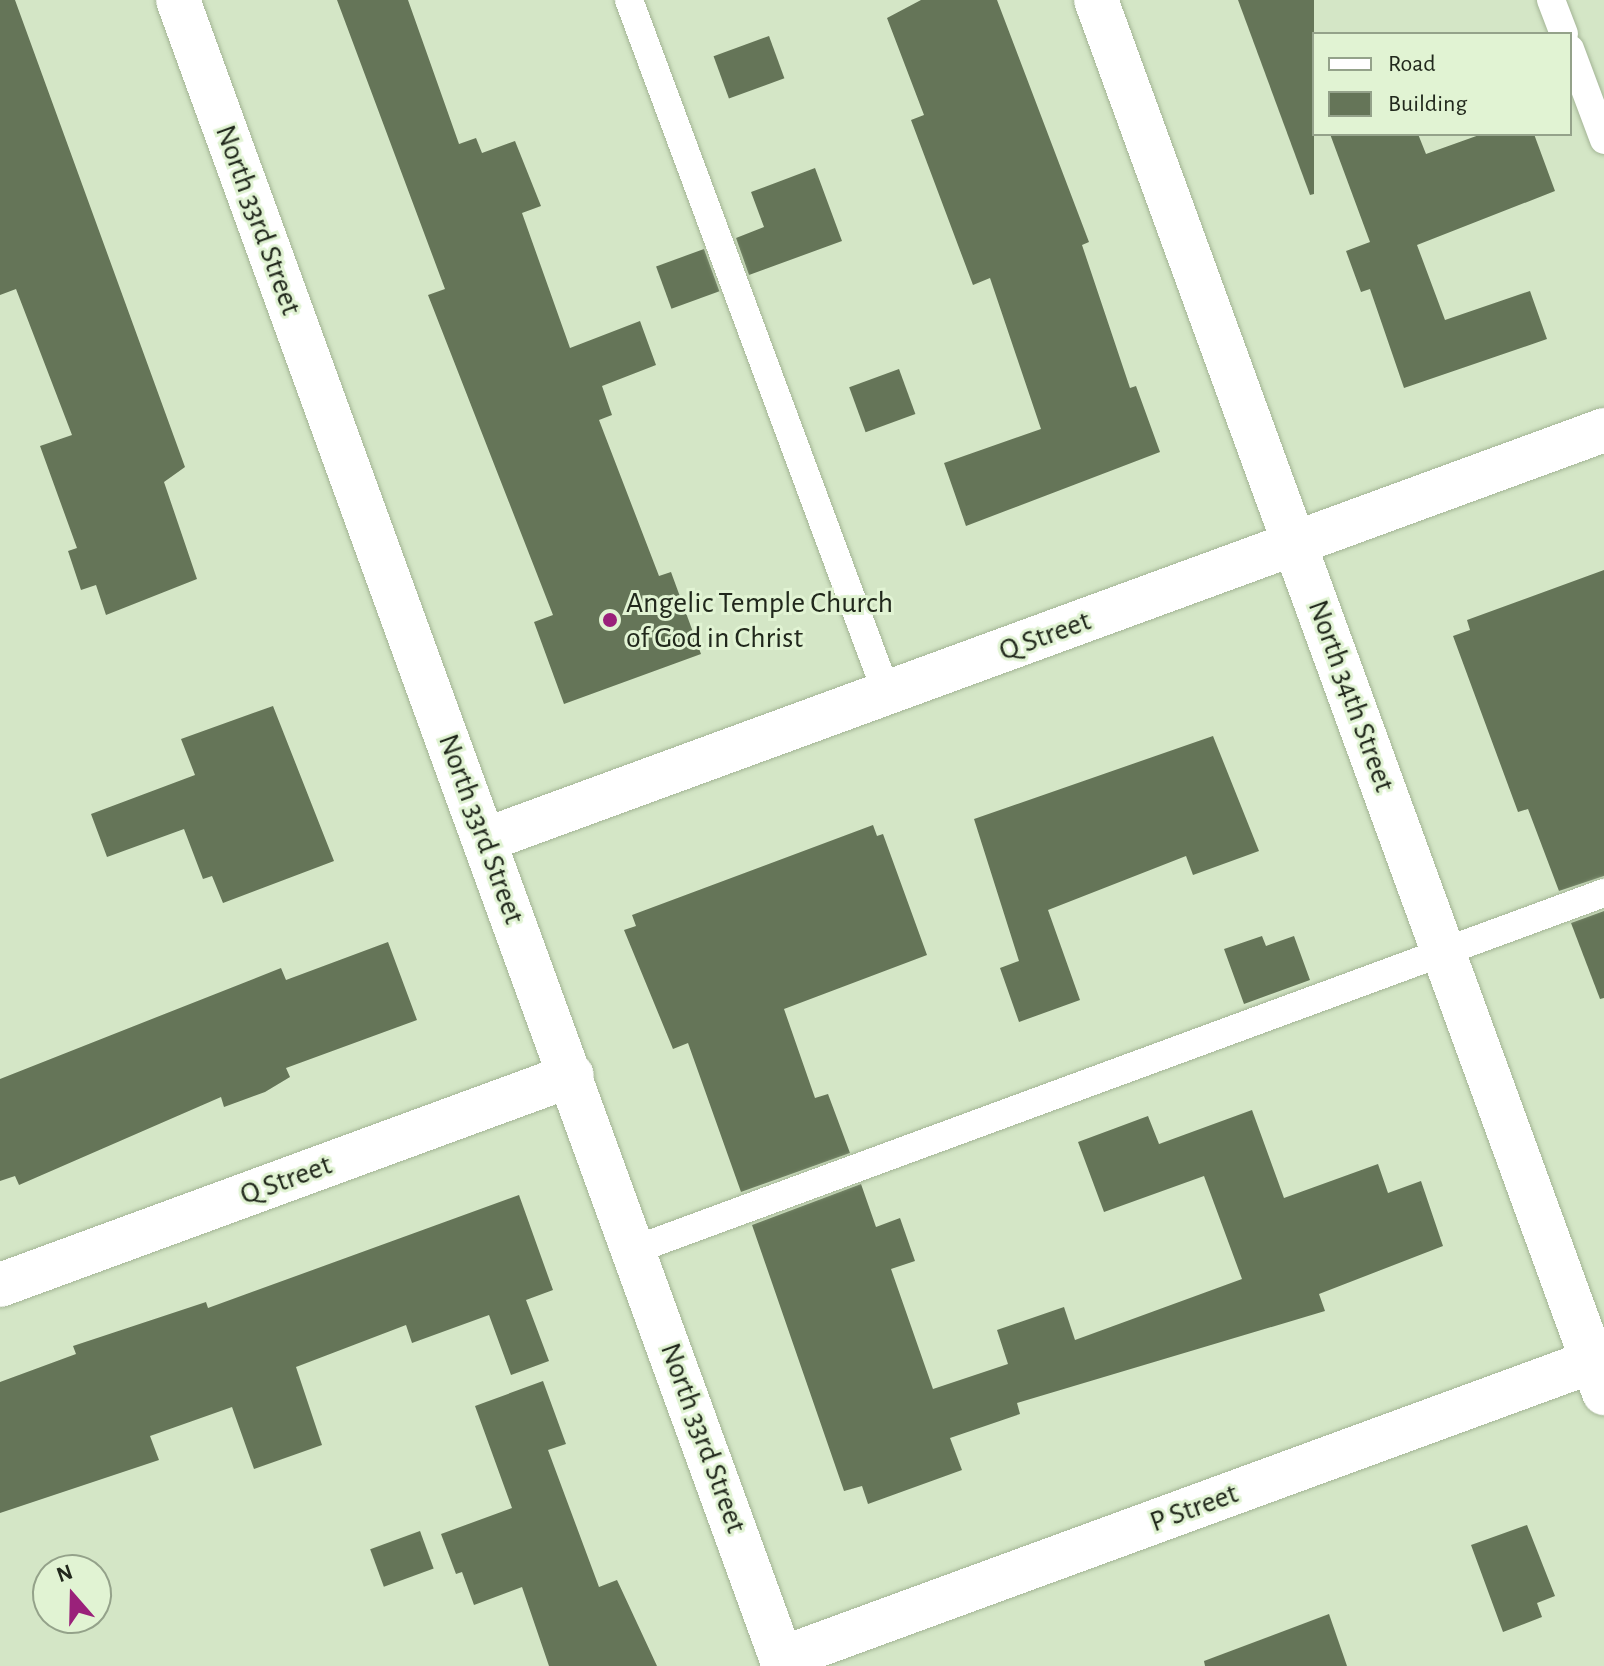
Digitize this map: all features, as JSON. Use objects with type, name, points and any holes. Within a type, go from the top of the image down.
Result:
[{"type":"street","name":"North 33rd Street","points":[[178,0],[785,1663]]},
{"type":"street","name":"North 34th Street","points":[[1096,0],[1600,1370]]},
{"type":"street","name":"Q Street","points":[[485,840],[1604,430]]},
{"type":"street","name":"Q Street","points":[[0,1285],[572,1075]]},
{"type":"street","name":"P Street","points":[[785,1663],[1600,1370]]},
{"type":"lane","points":[[629,0],[887,694]]},
{"type":"lane","points":[[1551,0],[1563,32]]},
{"type":"lane","points":[[1572,54],[1604,140]]},
{"type":"lane","points":[[634,1250],[1604,893]]},
{"type":"building","points":[[0,0],[15,0],[185,467],[164,482],[197,579],[106,615],[96,585],[81,590],[68,551],[77,548],[40,446],[72,435],[16,289],[0,295]]},
{"type":"building","points":[[337,0],[408,0],[459,144],[476,138],[482,153],[515,141],[541,206],[522,213],[570,348],[640,321],[656,365],[602,386],[612,415],[599,420],[659,576],[671,572],[701,654],[564,704],[534,622],[553,615],[428,295],[445,289]]},
{"type":"building","points":[[921,0],[997,0],[1089,242],[1082,245],[1130,388],[1136,386],[1160,452],[966,526],[944,463],[1041,429],[990,278],[973,285],[911,120],[924,115],[887,18]]},
{"type":"building","points":[[1238,0],[1314,0],[1314,194],[1310,195]]},
{"type":"building","points":[[769,36],[784,78],[729,98],[714,56]]},
{"type":"building","points":[[1331,136],[1419,136],[1426,154],[1476,136],[1535,136],[1555,191],[1417,245],[1445,320],[1530,291],[1547,339],[1404,388],[1370,289],[1361,292],[1346,251],[1370,242]]},
{"type":"building","points":[[815,168],[842,241],[749,275],[736,238],[764,227],[751,192]]},
{"type":"building","points":[[704,249],[719,291],[671,309],[656,266]]},
{"type":"building","points":[[899,369],[915,414],[866,432],[849,387]]},
{"type":"building","points":[[1604,570],[1604,876],[1559,891],[1528,809],[1518,812],[1453,636],[1470,630],[1467,620]]},
{"type":"building","points":[[273,706],[334,861],[223,903],[212,876],[203,879],[184,829],[107,857],[91,814],[195,775],[181,739]]},
{"type":"building","points":[[1213,736],[1259,851],[1193,875],[1186,856],[1048,910],[1080,1000],[1019,1022],[1000,968],[1019,961],[974,819]]},
{"type":"building","points":[[873,825],[877,836],[883,834],[927,955],[784,1009],[815,1098],[828,1094],[850,1153],[741,1192],[688,1043],[673,1049],[624,930],[636,926],[632,915]]},
{"type":"building","points":[[1604,911],[1604,998],[1600,999],[1571,923]]},
{"type":"building","points":[[1262,936],[1266,946],[1294,936],[1310,980],[1244,1004],[1224,949]]},
{"type":"building","points":[[388,942],[417,1020],[286,1068],[290,1077],[265,1092],[224,1107],[221,1097],[19,1185],[15,1176],[0,1181],[0,1079],[281,968],[286,980]]},
{"type":"building","points":[[1252,1110],[1284,1198],[1378,1164],[1388,1193],[1421,1181],[1443,1246],[1319,1294],[1325,1311],[1017,1403],[1020,1414],[950,1438],[962,1470],[868,1504],[862,1486],[844,1491],[752,1225],[861,1184],[876,1227],[900,1218],[915,1261],[891,1269],[933,1389],[1008,1364],[997,1330],[1064,1307],[1075,1340],[1242,1279],[1204,1176],[1104,1212],[1078,1142],[1148,1116],[1159,1144]]},
{"type":"building","points":[[519,1195],[553,1290],[526,1300],[549,1361],[511,1375],[489,1315],[412,1343],[406,1325],[296,1367],[322,1445],[254,1469],[232,1407],[150,1436],[159,1460],[0,1513],[0,1382],[76,1354],[73,1346],[206,1302],[208,1308]]},
{"type":"building","points":[[543,1381],[566,1444],[548,1450],[599,1587],[617,1580],[657,1666],[549,1666],[522,1587],[474,1605],[462,1572],[456,1574],[441,1534],[512,1508],[475,1406]]},
{"type":"building","points":[[1527,1525],[1555,1596],[1537,1603],[1542,1617],[1503,1632],[1471,1545]]},
{"type":"building","points":[[420,1531],[434,1569],[384,1587],[370,1549]]},
{"type":"building","points":[[1329,1614],[1347,1666],[1205,1666],[1204,1661]]},
{"type":"place","name":"Angelic Temple Church of God in Christ","points":[[610,620]]}]
